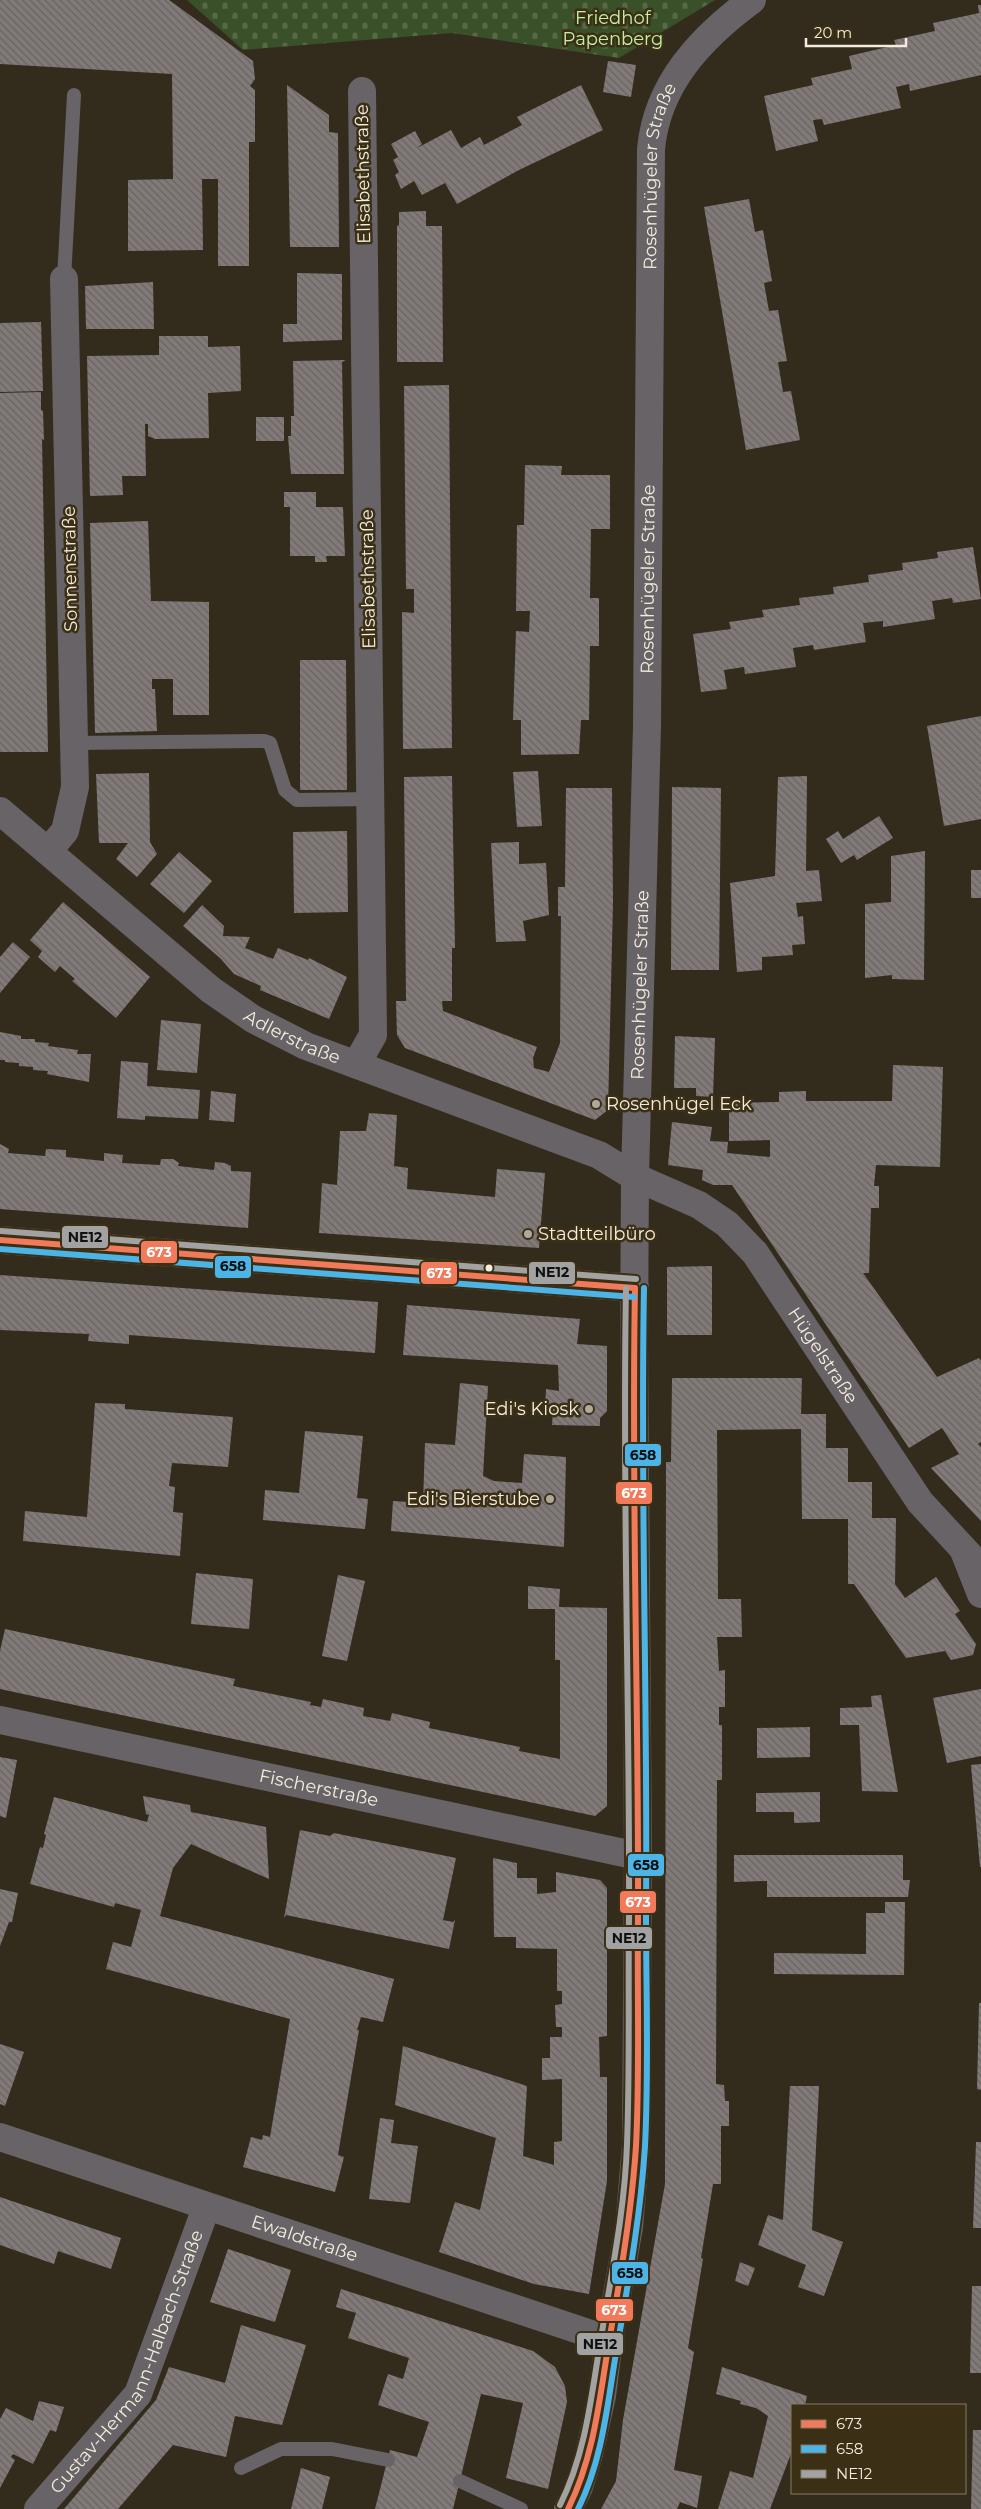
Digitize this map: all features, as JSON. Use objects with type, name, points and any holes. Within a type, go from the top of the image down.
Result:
[{"type":"street","name":"Rosenhügeler Straße","points":[[568,2509],[579,2487],[589,2454],[602,2396],[609,2340],[628,2228],[636,2145],[638,1856],[634,1343],[635,1177],[647,726],[652,138],[662,103],[683,65],[715,29],[752,0]]},
{"type":"street","name":"Elisabethstraße","points":[[357,1063],[373,1035],[362,91]]},
{"type":"street","name":"Sonnenstraße","points":[[48,851],[65,830],[75,787],[64,280]]},
{"type":"street","name":"Adlerstraße","points":[[0,811],[211,990],[252,1019],[306,1046],[357,1063],[599,1154],[635,1177]]},
{"type":"street","name":"Hügelstraße","points":[[635,1177],[698,1205],[727,1224],[755,1253],[920,1502],[973,1559]]},
{"type":"street","points":[[0,1240],[556,1284],[635,1288]]},
{"type":"street","points":[[973,1559],[981,1594]]},
{"type":"street","name":"Fischerstraße","points":[[0,1720],[638,1856]]},
{"type":"street","name":"Ewaldstraße","points":[[0,2137],[206,2208],[609,2340]]},
{"type":"street","name":"Gustav-Hermann-Halbach-Straße","points":[[38,2509],[138,2394],[206,2208]]},
{"type":"lane","points":[[64,280],[74,94]]},
{"type":"lane","points":[[74,743],[264,741],[270,744],[285,790],[297,800],[370,798]]},
{"type":"lane","points":[[241,2468],[281,2449],[332,2449],[388,2460]]},
{"type":"lane","points":[[460,2481],[521,2509]]},
{"type":"green space","name":"Friedhof Papenberg","points":[[187,0],[715,0],[619,58],[452,33],[243,50]]},
{"type":"building","points":[[0,0],[169,0],[253,61],[255,79],[250,86],[255,90],[255,142],[249,142],[249,266],[218,266],[218,179],[202,179],[203,250],[128,251],[128,180],[173,179],[172,74],[0,64]]},
{"type":"building","points":[[978,5],[981,5],[981,75],[910,91],[909,84],[896,87],[901,108],[824,125],[822,119],[813,120],[818,141],[776,151],[764,96],[813,85],[811,78],[852,69],[849,56],[896,45],[894,40],[935,31],[933,23],[979,13]]},
{"type":"building","points":[[608,61],[636,65],[631,97],[603,92]]},
{"type":"building","points":[[287,85],[329,115],[329,132],[338,133],[339,247],[290,247]]},
{"type":"building","points":[[581,85],[603,130],[519,170],[457,204],[445,183],[422,195],[414,181],[401,189],[395,175],[399,172],[393,160],[398,157],[391,144],[415,131],[422,144],[417,148],[451,130],[461,148],[480,137],[484,145],[522,125],[517,117]]},
{"type":"building","points":[[749,199],[755,232],[763,230],[772,281],[764,283],[769,311],[778,310],[787,361],[778,362],[783,392],[791,391],[800,440],[746,450],[704,207]]},
{"type":"building","points":[[426,211],[426,226],[442,226],[443,362],[397,362],[397,226],[399,225],[399,212]]},
{"type":"building","points":[[297,273],[342,274],[342,340],[283,342],[283,324],[297,324]]},
{"type":"building","points":[[153,282],[154,329],[86,329],[85,286]]},
{"type":"building","points":[[41,322],[43,391],[0,392],[0,323]]},
{"type":"building","points":[[159,336],[208,336],[208,347],[240,346],[241,391],[208,393],[209,438],[155,439],[148,436],[148,424],[145,424],[146,476],[122,476],[123,495],[90,496],[87,356],[159,355]]},
{"type":"building","points":[[346,360],[342,362],[344,474],[291,474],[288,436],[291,436],[291,416],[294,416],[293,361]]},
{"type":"building","points":[[449,385],[452,748],[403,749],[402,612],[414,613],[414,589],[406,589],[404,386]]},
{"type":"building","points":[[41,392],[44,440],[42,439],[48,752],[0,752],[0,393]]},
{"type":"building","points":[[256,417],[284,417],[284,441],[256,441]]},
{"type":"building","points":[[525,465],[562,466],[561,475],[610,475],[610,529],[591,529],[590,598],[599,598],[599,646],[590,646],[589,720],[581,720],[579,754],[521,755],[521,720],[513,720],[516,631],[529,632],[530,611],[516,611],[517,525],[524,525]]},
{"type":"building","points":[[284,492],[316,492],[316,507],[343,507],[345,556],[326,556],[327,562],[315,562],[315,556],[290,556],[290,507],[284,507]]},
{"type":"building","points":[[148,521],[151,601],[209,602],[209,715],[173,715],[173,679],[152,679],[152,689],[155,689],[157,731],[95,733],[90,523]]},
{"type":"building","points":[[973,547],[981,599],[953,603],[952,598],[932,601],[935,619],[883,627],[883,621],[863,623],[866,642],[814,650],[813,645],[793,648],[796,667],[745,674],[744,667],[724,670],[727,689],[701,692],[693,634],[731,629],[729,622],[764,617],[762,610],[800,605],[799,598],[834,594],[833,587],[869,582],[868,575],[903,570],[902,563],[938,558],[937,552]]},
{"type":"building","points":[[300,660],[346,660],[347,790],[300,790]]},
{"type":"building","points":[[981,716],[981,819],[944,826],[927,726]]},
{"type":"building","points":[[538,771],[542,826],[517,827],[513,772]]},
{"type":"building","points":[[149,773],[150,842],[157,854],[137,877],[116,859],[128,843],[99,843],[96,774]]},
{"type":"building","points":[[452,776],[455,948],[452,948],[452,1001],[442,1001],[443,1011],[537,1047],[533,1058],[534,1068],[549,1072],[560,1043],[561,916],[558,916],[558,887],[565,887],[566,788],[612,788],[613,902],[608,1110],[595,1120],[405,1048],[397,1035],[396,1001],[406,1001],[404,777]]},
{"type":"building","points":[[807,776],[806,871],[819,870],[822,901],[796,903],[798,917],[803,916],[805,944],[792,945],[793,955],[762,957],[762,970],[737,972],[730,883],[775,876],[778,777]]},
{"type":"building","points":[[672,787],[721,788],[719,970],[671,970]]},
{"type":"building","points":[[879,816],[893,838],[857,860],[854,855],[841,863],[826,839],[838,831],[843,839]]},
{"type":"building","points":[[347,831],[348,912],[294,913],[293,832]]},
{"type":"building","points":[[519,842],[519,864],[546,863],[549,915],[523,921],[526,941],[496,942],[491,843]]},
{"type":"building","points":[[925,851],[924,980],[892,979],[892,975],[865,978],[865,904],[891,902],[891,856]]},
{"type":"building","points":[[179,852],[212,881],[184,913],[150,884]]},
{"type":"building","points":[[971,870],[981,870],[981,898],[971,898]]},
{"type":"building","points":[[63,902],[150,977],[116,1018],[72,981],[75,979],[60,966],[55,972],[38,957],[42,951],[30,940]]},
{"type":"building","points":[[202,905],[224,926],[223,936],[250,937],[245,948],[273,959],[278,948],[308,960],[309,958],[347,977],[329,1019],[260,990],[261,986],[234,974],[221,959],[183,926]]},
{"type":"building","points":[[13,942],[30,957],[0,993],[0,957]]},
{"type":"building","points":[[161,1020],[201,1024],[197,1073],[157,1070]]},
{"type":"building","points":[[0,1032],[21,1036],[21,1039],[35,1039],[35,1042],[49,1043],[48,1046],[78,1050],[77,1054],[91,1054],[89,1082],[47,1074],[48,1071],[33,1070],[33,1067],[19,1066],[19,1063],[0,1060]]},
{"type":"building","points":[[675,1036],[715,1038],[713,1097],[696,1096],[696,1088],[674,1088]]},
{"type":"building","points":[[121,1061],[148,1063],[147,1086],[200,1090],[198,1119],[145,1116],[145,1120],[117,1118]]},
{"type":"building","points":[[893,1065],[943,1067],[940,1167],[876,1165],[874,1186],[879,1186],[879,1208],[871,1208],[869,1273],[863,1273],[937,1377],[979,1358],[981,1361],[981,1442],[978,1444],[981,1447],[981,1521],[931,1468],[959,1454],[942,1428],[909,1448],[732,1185],[713,1185],[702,1180],[703,1170],[668,1165],[672,1122],[712,1127],[710,1141],[728,1142],[727,1153],[770,1157],[770,1140],[729,1141],[729,1103],[779,1102],[779,1092],[806,1091],[806,1101],[892,1101]]},
{"type":"building","points":[[211,1091],[236,1094],[234,1122],[209,1120]]},
{"type":"building","points":[[369,1113],[397,1115],[394,1166],[408,1168],[407,1189],[495,1197],[497,1169],[545,1173],[539,1248],[319,1233],[322,1183],[337,1185],[340,1131],[366,1131]]},
{"type":"building","points":[[0,1144],[9,1149],[8,1153],[45,1156],[46,1149],[66,1150],[66,1157],[104,1161],[104,1153],[123,1155],[122,1163],[160,1165],[161,1159],[173,1159],[179,1163],[178,1166],[214,1170],[215,1162],[225,1163],[231,1166],[231,1171],[251,1172],[248,1228],[0,1209]]},
{"type":"building","points":[[712,1266],[712,1335],[667,1335],[667,1267]]},
{"type":"building","points":[[0,1275],[378,1302],[375,1353],[129,1335],[129,1344],[88,1341],[89,1334],[0,1330]]},
{"type":"building","points":[[407,1305],[580,1319],[577,1344],[607,1346],[607,1411],[600,1418],[600,1426],[552,1425],[553,1410],[545,1410],[546,1389],[559,1391],[558,1365],[403,1355]]},
{"type":"building","points":[[672,1378],[802,1378],[801,1414],[826,1414],[826,1448],[848,1448],[848,1482],[872,1482],[872,1518],[896,1518],[895,1584],[905,1598],[936,1577],[960,1611],[955,1614],[976,1644],[973,1655],[951,1660],[945,1651],[906,1658],[854,1584],[848,1584],[848,1519],[802,1519],[801,1429],[717,1430],[718,1599],[741,1599],[742,1637],[717,1637],[719,1671],[725,1670],[725,1707],[719,1707],[719,1725],[722,1725],[722,1780],[717,1780],[716,2084],[724,2085],[725,2101],[729,2101],[729,2126],[721,2126],[721,2184],[713,2184],[688,2348],[694,2352],[674,2470],[702,2476],[697,2508],[680,2502],[677,2509],[601,2509],[616,2481],[623,2420],[665,2184],[666,1462],[671,1462]]},
{"type":"building","points":[[460,1383],[488,1386],[483,1476],[494,1481],[522,1483],[524,1454],[566,1457],[564,1547],[391,1531],[393,1501],[423,1503],[425,1443],[455,1445]]},
{"type":"building","points":[[95,1403],[125,1404],[125,1409],[233,1417],[228,1467],[172,1463],[169,1486],[175,1487],[173,1512],[183,1513],[180,1556],[23,1541],[25,1511],[87,1517]]},
{"type":"building","points":[[305,1431],[363,1436],[357,1498],[368,1499],[365,1529],[263,1520],[265,1490],[299,1493]]},
{"type":"building","points":[[196,1573],[253,1579],[249,1629],[191,1624]]},
{"type":"building","points":[[338,1575],[365,1581],[347,1661],[322,1656]]},
{"type":"building","points":[[528,1586],[560,1589],[559,1607],[607,1608],[607,1806],[595,1816],[0,1689],[0,1651],[5,1629],[235,1679],[233,1686],[311,1702],[310,1705],[321,1707],[323,1699],[364,1708],[363,1716],[390,1721],[392,1713],[430,1722],[429,1728],[520,1747],[519,1751],[560,1759],[560,1660],[555,1660],[555,1609],[528,1609]]},
{"type":"building","points":[[981,1689],[981,1756],[947,1763],[933,1698]]},
{"type":"building","points":[[881,1695],[898,1792],[862,1791],[859,1725],[840,1725],[840,1708],[872,1707],[871,1696]]},
{"type":"building","points":[[810,1727],[810,1757],[757,1758],[757,1728]]},
{"type":"building","points":[[0,1757],[17,1760],[6,1818],[0,1816]]},
{"type":"building","points":[[981,1764],[981,1867],[980,1867],[971,1765]]},
{"type":"building","points":[[820,1792],[820,1822],[794,1823],[794,1812],[756,1812],[756,1793]]},
{"type":"building","points":[[143,1796],[190,1805],[191,1812],[266,1827],[269,1879],[191,1844],[173,1868],[160,1916],[394,1979],[383,2022],[361,2017],[357,2030],[359,2030],[338,2155],[344,2157],[335,2192],[243,2167],[251,2137],[262,2140],[263,2135],[270,2137],[290,2019],[106,1969],[113,1942],[131,1947],[141,1910],[115,1903],[114,1907],[30,1884],[40,1847],[43,1848],[46,1835],[44,1834],[54,1797],[147,1822],[149,1815],[146,1814]]},
{"type":"building","points":[[300,1830],[330,1836],[334,1833],[456,1858],[443,1920],[453,1922],[455,1920],[449,1949],[286,1915],[284,1918]]},
{"type":"building","points":[[734,1855],[903,1855],[903,1880],[910,1880],[908,1897],[767,1897],[767,1881],[734,1882]]},
{"type":"building","points":[[493,1858],[517,1863],[517,1878],[537,1878],[537,1894],[556,1892],[556,1872],[600,1880],[607,1888],[607,2036],[599,2037],[600,2077],[607,2077],[607,2181],[589,2294],[534,2284],[439,2252],[455,2202],[480,2210],[496,2138],[395,2105],[403,2046],[527,2086],[523,2156],[554,2165],[554,2142],[562,2141],[562,2079],[542,2080],[542,2058],[550,2058],[550,2037],[562,2037],[562,2027],[556,2027],[555,2005],[562,2004],[562,1991],[557,1991],[557,1949],[516,1948],[516,1937],[494,1937]]},
{"type":"building","points":[[0,1889],[18,1893],[12,1922],[9,1922],[0,1946]]},
{"type":"building","points":[[885,1902],[905,1902],[904,1975],[774,1974],[774,1953],[866,1954],[866,1913],[885,1913]]},
{"type":"building","points":[[979,2003],[981,2003],[981,2090],[977,2089]]},
{"type":"building","points":[[0,2044],[24,2052],[5,2106],[0,2104]]},
{"type":"building","points":[[790,2086],[819,2086],[812,2230],[843,2242],[824,2296],[798,2287],[806,2265],[758,2245],[768,2215],[783,2220]]},
{"type":"building","points":[[380,2118],[394,2120],[391,2143],[418,2146],[410,2203],[369,2199]]},
{"type":"building","points":[[976,2142],[981,2142],[981,2228],[973,2228]]},
{"type":"building","points":[[0,2197],[121,2238],[111,2269],[58,2251],[54,2264],[0,2245]]},
{"type":"building","points":[[228,2249],[291,2270],[275,2322],[210,2302]]},
{"type":"building","points":[[740,2262],[755,2268],[748,2286],[735,2281]]},
{"type":"building","points":[[972,2286],[981,2286],[981,2373],[970,2373]]},
{"type":"building","points":[[341,2289],[533,2351],[555,2367],[565,2386],[567,2402],[548,2489],[506,2478],[523,2403],[481,2394],[453,2509],[375,2509],[390,2450],[417,2457],[429,2422],[378,2405],[388,2374],[403,2379],[409,2358],[348,2338],[356,2313],[336,2307]]},
{"type":"building","points":[[241,2325],[306,2345],[282,2425],[235,2416],[226,2457],[173,2445],[118,2509],[64,2509],[156,2400],[169,2367],[225,2383]]},
{"type":"building","points":[[722,2367],[807,2396],[805,2404],[791,2404],[791,2454],[770,2509],[718,2509],[730,2471],[753,2478],[768,2416],[756,2408],[740,2404],[741,2401],[716,2394]]},
{"type":"building","points":[[39,2401],[64,2407],[56,2432],[50,2430],[33,2464],[13,2454],[11,2457],[15,2460],[0,2488],[0,2419],[6,2408],[33,2421]]},
{"type":"building","points":[[973,2430],[981,2430],[981,2509],[971,2509]]},
{"type":"building","points":[[301,2468],[330,2477],[322,2509],[291,2509]]},
{"type":"transit line","name":"NE12","points":[[1,1231],[636,1279]]},
{"type":"transit line","name":"673","points":[[0,1240],[635,1288]]},
{"type":"transit line","name":"658","points":[[0,1249],[634,1297]]},
{"type":"transit line","name":"NE12","points":[[560,2505],[577,2462],[588,2417],[618,2235],[626,2167],[629,1916],[625,1445],[626,1288]]},
{"type":"transit line","name":"673","points":[[568,2509],[585,2466],[596,2421],[626,2238],[636,2146],[638,1839],[634,1446],[635,1288]]},
{"type":"transit line","name":"658","points":[[578,2509],[587,2488],[600,2446],[635,2241],[645,2146],[647,2058],[643,1444],[644,1288]]},
{"type":"place","name":"Rosenhügel Eck","points":[[596,1104]]},
{"type":"place","name":"Stadtteilbüro","points":[[528,1234]]},
{"type":"place","name":"Edi's Kiosk","points":[[589,1409]]},
{"type":"place","name":"Edi's Bierstube","points":[[550,1499]]}]
